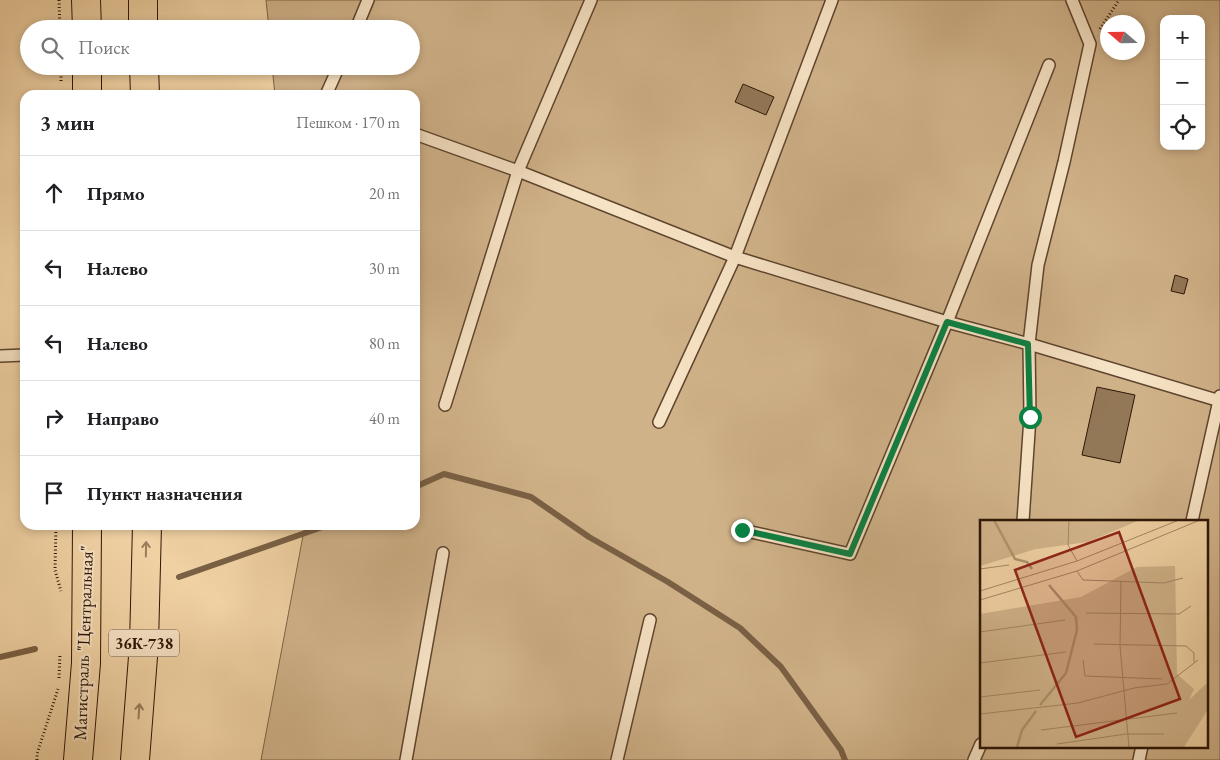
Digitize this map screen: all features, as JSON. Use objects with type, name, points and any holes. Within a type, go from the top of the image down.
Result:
[{"type":"main road","points":[[86,0],[87,20]]},
{"type":"main road","points":[[143,0],[143,20]]},
{"type":"main road","points":[[87,75],[87,90]]},
{"type":"main road","points":[[144,75],[145,90]]},
{"type":"main road","name":"Магистраль \"Центральная\"","points":[[78,760],[86,663],[87,530]]},
{"type":"main road","name":"36К-738","points":[[135,760],[144,644],[146,530]]},
{"type":"lane","points":[[360,20],[368,0]]},
{"type":"lane","points":[[444,405],[518,171],[590,0]]},
{"type":"lane","points":[[659,422],[735,257],[832,0]]},
{"type":"lane","points":[[1023,520],[1030,417],[1028,344],[1038,265],[1064,162],[1090,44],[1072,0]]},
{"type":"lane","points":[[742,530],[850,554],[947,322],[1049,64]]},
{"type":"lane","points":[[328,90],[335,75]]},
{"type":"lane","points":[[420,136],[518,171],[735,257],[947,322],[1220,399],[1192,520]]},
{"type":"lane","points":[[0,356],[20,355]]},
{"type":"lane","points":[[406,760],[443,554]]},
{"type":"lane","points":[[617,760],[650,620]]},
{"type":"lane","points":[[974,760],[980,746]]},
{"type":"path","points":[[59,0],[60,20]]},
{"type":"path","points":[[1090,44],[1118,0]]},
{"type":"path","points":[[56,530],[54,570],[64,597]]},
{"type":"path","points":[[37,760],[58,691],[60,654]]},
{"type":"shaded area","points":[[266,0],[1220,0],[1220,760],[261,760],[304,530],[420,530],[420,90],[274,90],[273,75],[420,75],[420,20],[268,20]]},
{"type":"building","points":[[743,84],[774,97],[766,115],[735,102]]},
{"type":"building","points":[[1175,275],[1188,279],[1184,294],[1171,291]]},
{"type":"building","points":[[1097,387],[1135,395],[1120,463],[1082,455]]},
{"type":"waterway","points":[[420,485],[444,474],[531,497],[589,537],[668,582],[740,628],[781,667],[841,750],[845,760]]},
{"type":"waterway","points":[[179,577],[314,530]]},
{"type":"waterway","points":[[0,657],[35,649]]},
{"type":"route","points":[[742,530],[850,554],[947,322],[1028,344],[1030,417]]}]
